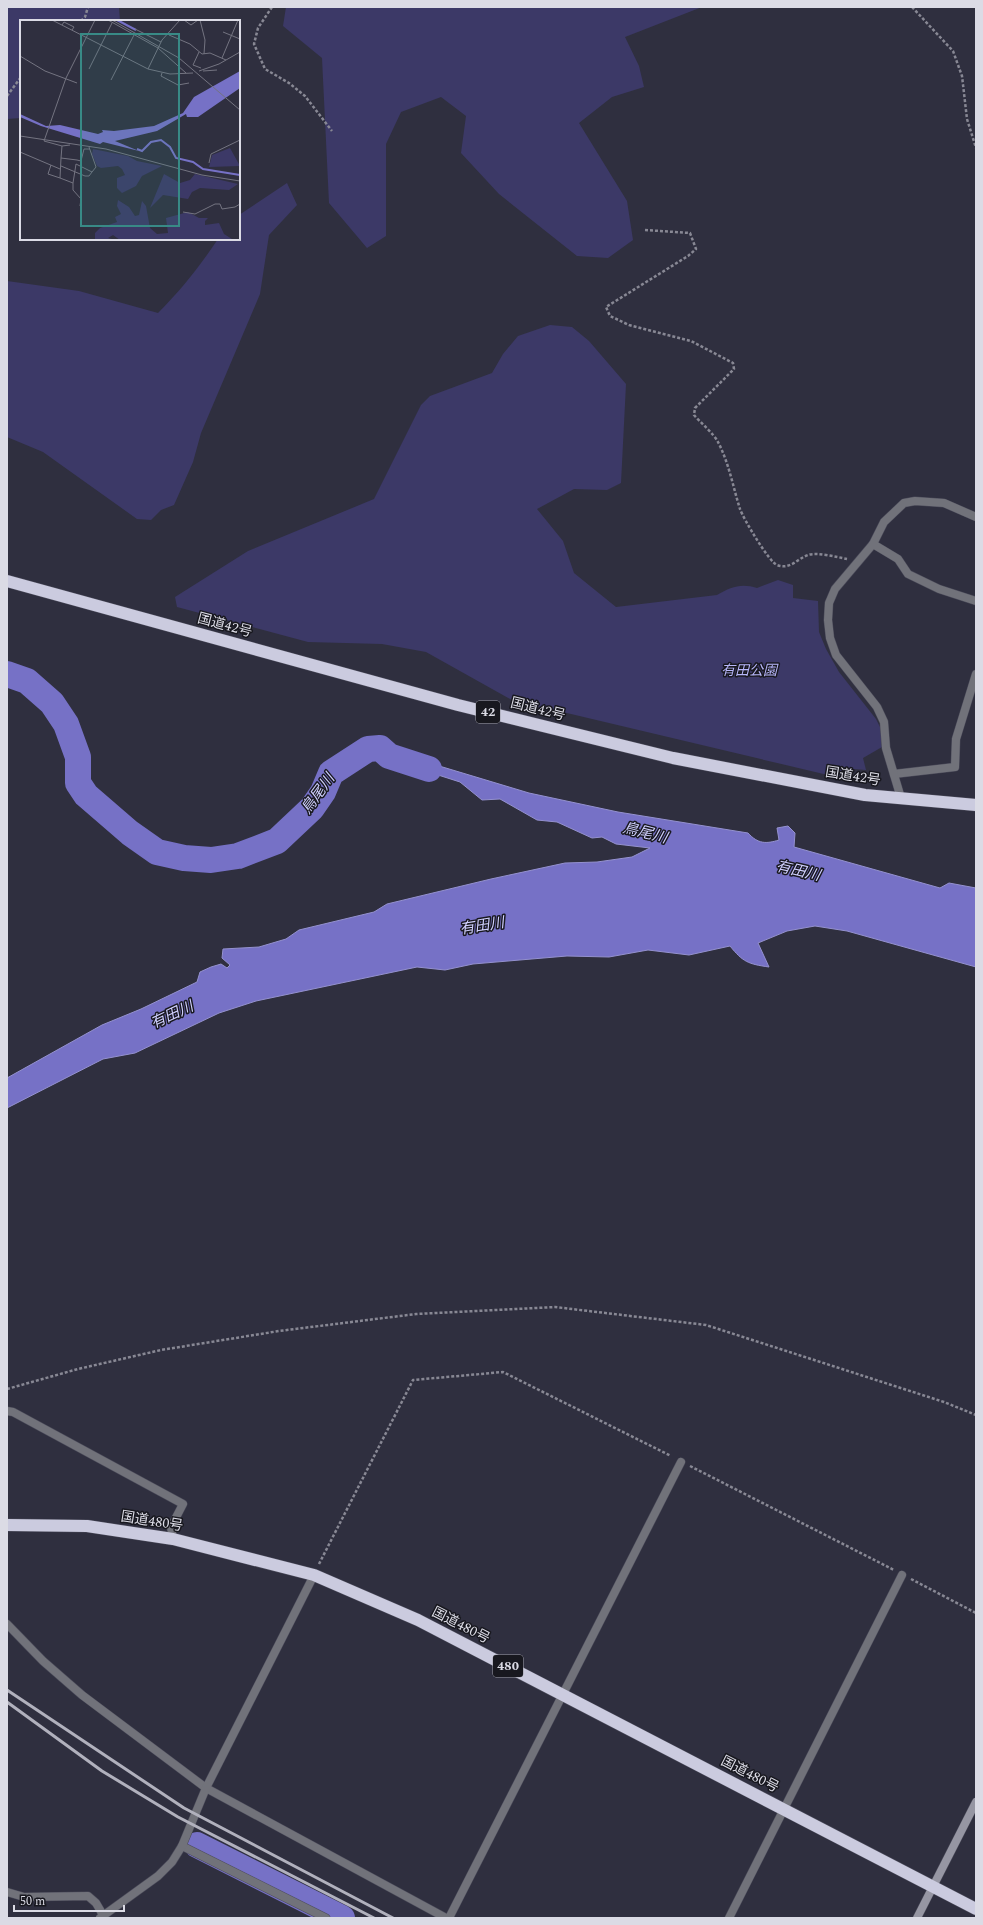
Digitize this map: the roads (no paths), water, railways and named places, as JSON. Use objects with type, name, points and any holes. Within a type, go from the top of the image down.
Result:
[{"type":"highway","name":"国道42号","points":[[7,581],[458,705],[606,742],[728,770],[865,795],[976,805]]},
{"type":"highway","name":"国道480号","points":[[7,1525],[87,1526],[173,1539],[314,1575],[418,1620],[976,1909]]},
{"type":"street","points":[[901,798],[886,748],[884,722],[877,707],[836,655],[830,638],[828,620],[829,603],[834,589],[873,544],[884,522],[904,503],[915,501],[944,503],[976,517]]},
{"type":"street","points":[[873,544],[898,560],[908,574],[939,589],[976,601]]},
{"type":"street","points":[[894,774],[955,767],[956,739],[976,674]]},
{"type":"street","points":[[7,1412],[13,1412],[183,1504],[171,1527],[173,1539]]},
{"type":"street","points":[[7,1624],[43,1661],[82,1695],[206,1788],[447,1918],[681,1462]]},
{"type":"street","points":[[7,1892],[24,1897],[88,1896],[96,1903],[101,1916],[158,1876],[172,1862],[182,1846],[206,1788],[314,1575]]},
{"type":"street","points":[[729,1918],[902,1575]]},
{"type":"street","points":[[917,1918],[976,1802]]},
{"type":"street","points":[[182,1846],[326,1918]]},
{"type":"water","name":"有田川","points":[[406,756],[529,793],[618,812],[748,833],[755,839],[762,842],[779,840],[777,828],[788,826],[795,833],[794,847],[940,888],[949,883],[976,888],[976,967],[847,931],[815,926],[787,931],[758,943],[769,967],[756,965],[746,961],[730,946],[689,955],[648,950],[609,957],[567,956],[473,964],[445,970],[417,967],[256,1001],[219,1013],[135,1053],[103,1059],[7,1108],[7,1078],[102,1025],[141,1009],[197,982],[200,972],[221,964],[227,968],[230,965],[222,958],[223,949],[259,947],[286,939],[299,930],[374,912],[387,904],[491,879],[565,863],[597,862],[632,857],[650,848],[616,844],[602,837],[592,838],[557,822],[537,820],[500,799],[482,800],[460,782],[435,774],[413,775],[392,759]]},
{"type":"waterway","name":"鳥尾川","points":[[7,674],[27,681],[52,703],[66,724],[78,757],[78,783],[86,795],[130,833],[157,852],[184,858],[211,860],[238,856],[277,841],[312,808],[323,792],[331,773],[368,749],[380,748],[389,756],[429,769]]},
{"type":"waterway","points":[[197,1845],[342,1918]]},
{"type":"railway","points":[[7,1690],[184,1808],[393,1918]]},
{"type":"railway","points":[[7,1702],[102,1771],[178,1817],[374,1918]]},
{"type":"park label","name":"有田公園","points":[[749,670]]}]
